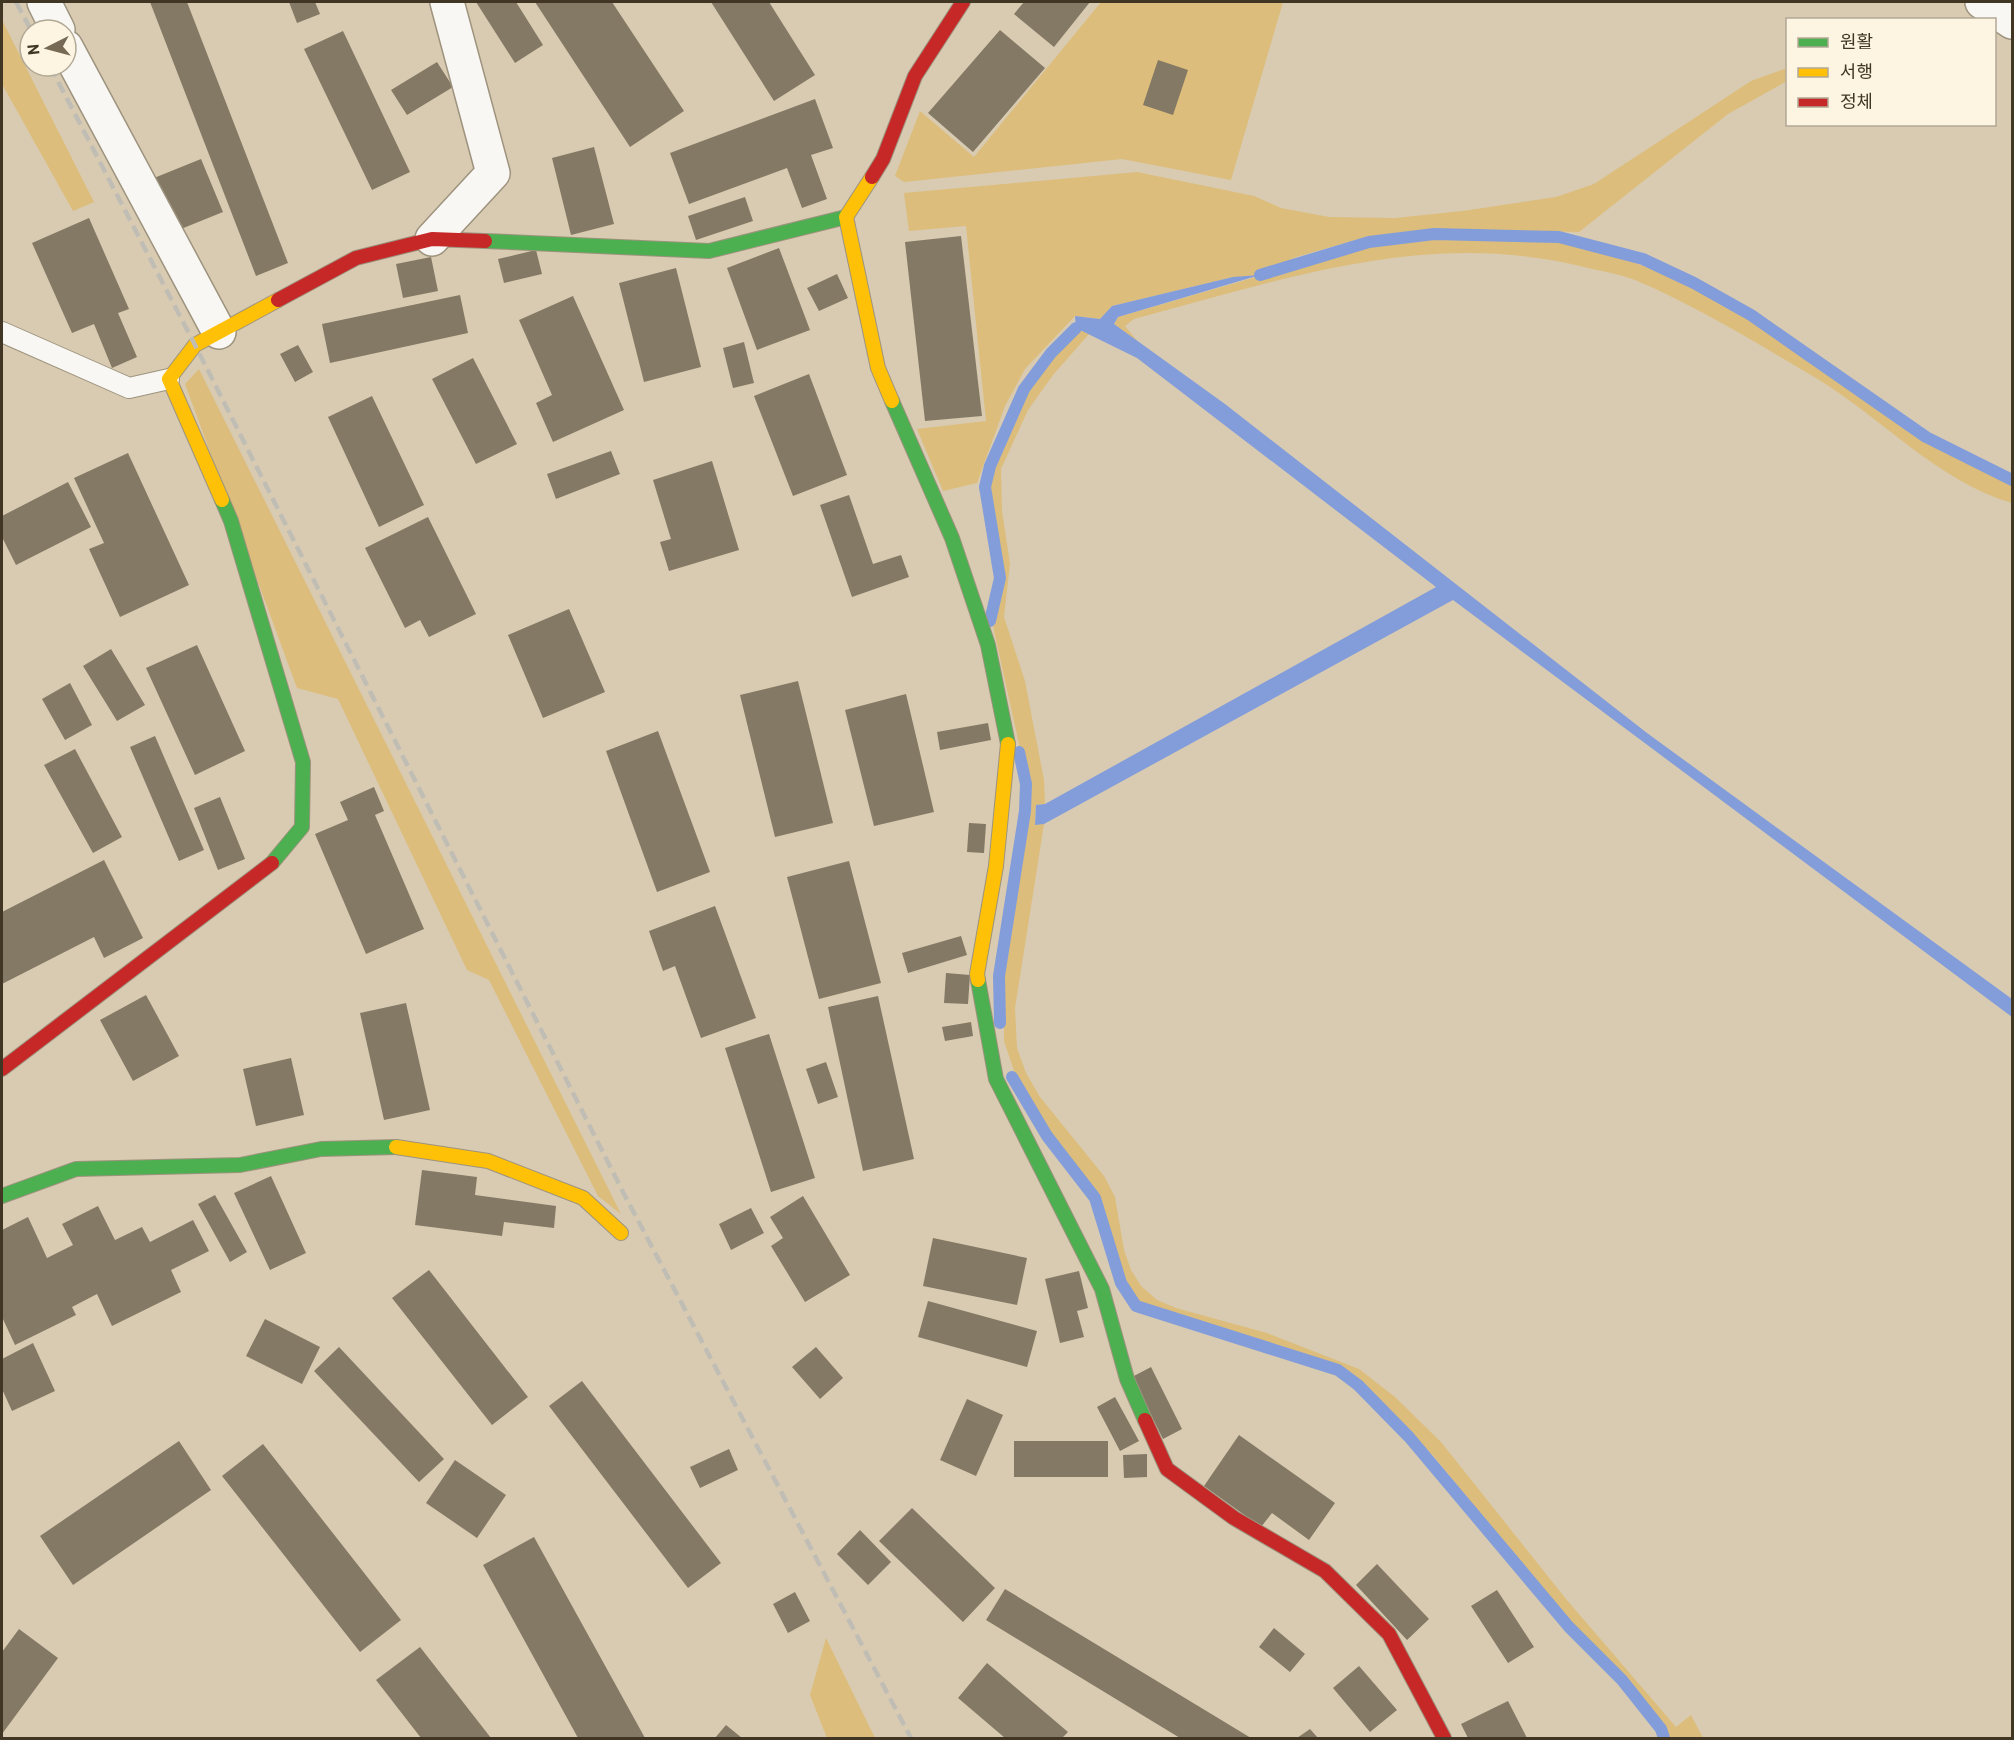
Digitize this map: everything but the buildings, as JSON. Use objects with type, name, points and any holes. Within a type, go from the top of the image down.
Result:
[{"type":"street","points":[[44,2],[52,18]]},
{"type":"street","points":[[432,238],[493,173],[447,2]]},
{"type":"street","points":[[2,1069],[266,869],[302,827],[303,762],[277,671],[231,521],[169,379],[195,345],[356,258],[432,238],[709,251],[846,217],[883,159],[915,76],[963,2]]},
{"type":"street","points":[[1982,2],[2013,22]]},
{"type":"street","points":[[78,68],[219,332]]},
{"type":"street","points":[[846,217],[878,368],[952,538],[988,645],[1010,738],[996,866],[977,974],[996,1079],[1102,1289],[1126,1379],[1167,1469],[1234,1518],[1325,1571],[1389,1634],[1444,1738]]},
{"type":"street","points":[[2,1196],[76,1169],[240,1165],[321,1149],[394,1146],[489,1161],[584,1198],[621,1233]]},
{"type":"lane","points":[[2,332],[129,388],[169,379]]},
{"type":"shaded area","points":[[1101,2],[1283,2],[1231,180],[1122,159],[904,182],[895,176],[920,111],[974,157]]},
{"type":"shaded area","points":[[2,20],[18,52],[18,78],[31,78],[94,202],[73,211],[2,84]]},
{"type":"shaded area","points":[[1786,68],[1786,82],[1728,114],[1579,232],[1433,229],[1366,237],[1296,257],[1263,274],[1365,248],[1442,238],[1524,238],[1574,245],[1615,256],[1675,279],[1731,308],[1921,437],[2012,485],[2012,503],[1959,480],[1816,378],[1727,326],[1658,290],[1629,278],[1584,267],[1526,256],[1469,253],[1413,256],[1357,263],[1246,289],[1134,319],[1125,326],[1141,346],[1114,324],[1118,317],[1256,277],[1233,277],[1112,306],[1100,319],[1075,316],[1025,369],[1005,406],[977,483],[943,491],[917,429],[986,421],[966,226],[909,231],[904,193],[1137,172],[1254,196],[1281,208],[1329,217],[1395,218],[1463,211],[1556,197],[1594,184],[1751,81]]},
{"type":"shaded area","points":[[1078,329],[1089,334],[1053,375],[1028,410],[1001,469],[1002,511],[1010,564],[1004,617],[1025,681],[1044,780],[1045,804],[1036,805],[1035,824],[1044,824],[1015,1008],[1017,1048],[1026,1073],[1040,1097],[1104,1176],[1115,1197],[1124,1250],[1131,1270],[1141,1286],[1157,1300],[1176,1308],[1267,1333],[1359,1369],[1395,1397],[1441,1442],[1566,1599],[1676,1727],[1691,1715],[1703,1738],[1668,1738],[1658,1716],[1625,1677],[1571,1624],[1435,1458],[1385,1405],[1359,1382],[1337,1367],[1145,1306],[1130,1293],[1123,1281],[1109,1240],[1098,1196],[1050,1134],[1015,1074],[1004,1041],[1004,977],[1028,785],[991,617],[1002,578],[987,487],[991,467],[1025,390]]},
{"type":"shaded area","points":[[199,369],[621,1214],[598,1196],[489,980],[467,970],[338,699],[297,688],[185,384]]},
{"type":"shaded area","points":[[826,1638],[875,1738],[827,1738],[810,1695]]},
{"type":"water","points":[[1260,275],[1118,317],[1114,324],[1225,404],[1647,733],[2012,999],[2012,1017],[1453,600],[1044,824],[1035,825],[1036,805],[1045,804],[1436,587],[1137,358],[1076,328],[1075,316],[1100,319],[1112,306],[1233,277]]},
{"type":"waterway","points":[[1260,275],[1369,242],[1434,234],[1559,237],[1643,259],[1694,283],[1751,315],[1926,437],[2012,480]]},
{"type":"waterway","points":[[990,621],[1000,578],[985,487],[990,466],[1024,389],[1051,353],[1076,328]]},
{"type":"waterway","points":[[1000,1023],[999,976],[1025,811],[1026,784],[1019,752]]},
{"type":"waterway","points":[[1012,1077],[1047,1136],[1095,1198],[1121,1283],[1136,1306],[1338,1370],[1358,1385],[1409,1437],[1569,1627],[1622,1680],[1661,1729],[1664,1738]]},
{"type":"railway","points":[[16,2],[25,18]]},
{"type":"railway","points":[[56,78],[195,345],[623,1192],[911,1738]]},
{"type":"traffic: fast","points":[[485,241],[709,251],[846,217]]},
{"type":"traffic: fast","points":[[892,401],[952,538],[988,645],[1008,744]]},
{"type":"traffic: fast","points":[[222,500],[231,521],[303,762],[302,827],[272,863]]},
{"type":"traffic: fast","points":[[978,980],[996,1079],[1102,1289],[1127,1379],[1145,1420]]},
{"type":"traffic: fast","points":[[2,1196],[76,1169],[240,1165],[321,1149],[396,1147]]},
{"type":"traffic: slow","points":[[872,177],[846,217],[878,368],[892,401]]},
{"type":"traffic: slow","points":[[222,500],[169,379],[195,345],[278,300]]},
{"type":"traffic: slow","points":[[978,980],[977,974],[996,866],[1008,744]]},
{"type":"traffic: slow","points":[[396,1147],[488,1161],[583,1198],[621,1233]]},
{"type":"traffic: jam","points":[[872,177],[883,159],[915,76],[963,2]]},
{"type":"traffic: jam","points":[[278,300],[356,258],[432,239],[485,241]]},
{"type":"traffic: jam","points":[[2,1069],[272,863]]},
{"type":"traffic: jam","points":[[1145,1420],[1167,1469],[1234,1518],[1325,1571],[1389,1634],[1444,1738]]}]
